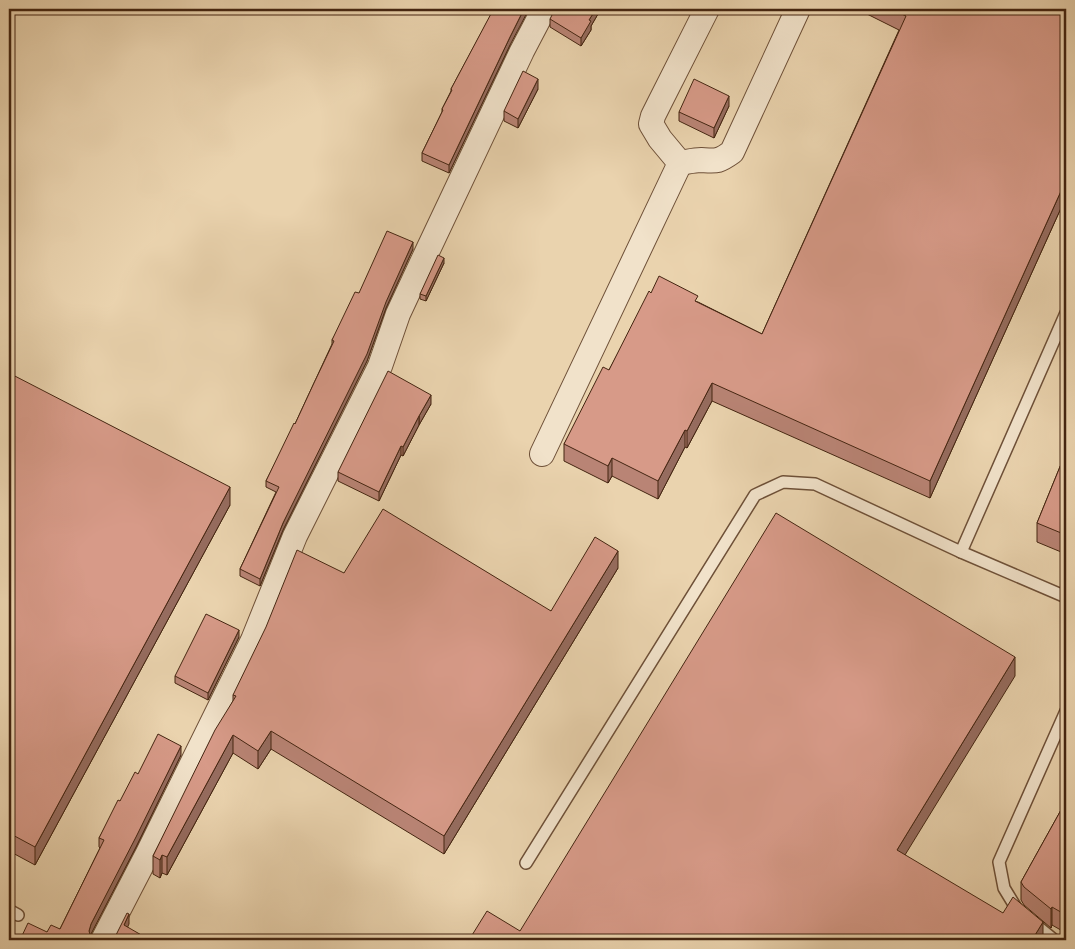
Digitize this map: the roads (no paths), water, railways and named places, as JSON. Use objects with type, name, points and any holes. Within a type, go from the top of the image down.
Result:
[{"type":"street","points":[[103,940],[253,640],[295,536],[380,366],[398,314],[544,9]]},
{"type":"street","points":[[680,162],[660,139],[652,124],[653,116],[707,9]]},
{"type":"street","points":[[680,162],[699,160],[714,162],[732,152],[798,9]]},
{"type":"street","points":[[542,454],[680,162]]},
{"type":"lane","points":[[961,552],[1066,313]]},
{"type":"lane","points":[[526,863],[754,494],[783,482],[815,484],[961,552],[1066,597]]},
{"type":"lane","points":[[1054,940],[1018,910],[1004,888],[999,862],[1066,711]]}]
